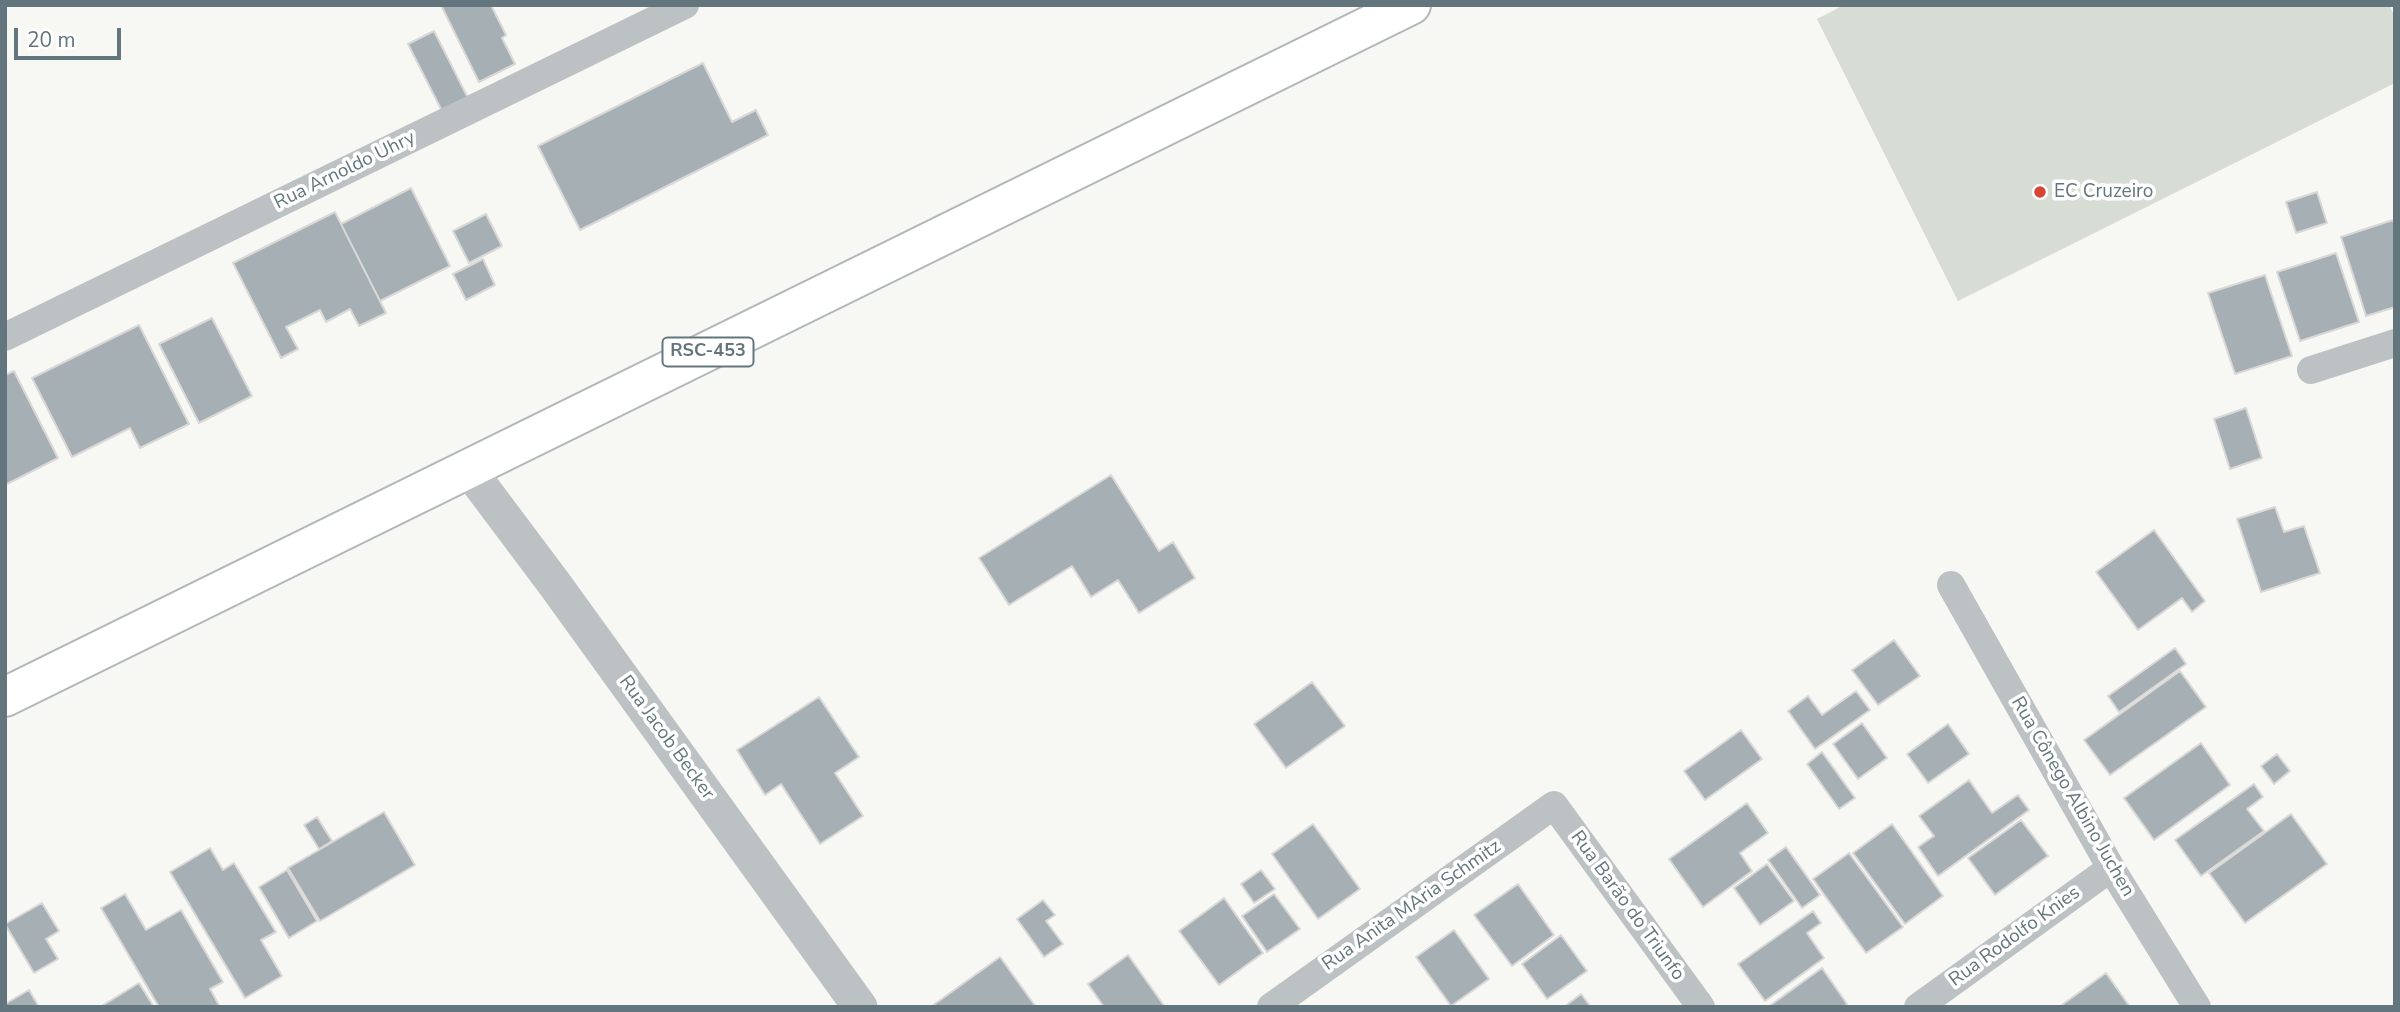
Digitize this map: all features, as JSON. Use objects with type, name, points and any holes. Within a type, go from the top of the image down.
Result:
[{"type":"highway","name":"RSC-453","points":[[5,697],[1411,5]]},
{"type":"street","name":"Rua Arnoldo Uhry","points":[[5,337],[685,5]]},
{"type":"street","points":[[2311,370],[2395,343]]},
{"type":"street","name":"Rua Jacob Becker","points":[[469,470],[860,1007]]},
{"type":"street","name":"Rua Cônego Albino Juchen","points":[[1951,585],[2111,868],[2197,1007]]},
{"type":"street","name":"Rua Anita MAria Schmitz","points":[[1270,1007],[1554,805]]},
{"type":"street","name":"Rua Barão do Triunfo","points":[[1554,805],[1701,1007]]},
{"type":"street","name":"Rua Rodolfo Knies","points":[[1918,1007],[2111,868]]},
{"type":"shaded area","name":"EC Cruzeiro","points":[[1844,5],[2389,5],[2395,17],[2395,83],[1958,301],[1817,19]]},
{"type":"building","points":[[441,5],[491,5],[506,35],[502,38],[515,64],[479,82]]},
{"type":"building","points":[[434,31],[468,98],[442,111],[408,44]]},
{"type":"building","points":[[703,63],[732,122],[756,110],[768,135],[580,230],[538,146]]},
{"type":"building","points":[[411,188],[450,266],[380,301],[341,224]]},
{"type":"building","points":[[2317,192],[2327,223],[2296,233],[2286,202]]},
{"type":"building","points":[[335,212],[386,313],[359,326],[350,309],[326,322],[320,310],[286,327],[298,349],[281,358],[233,263]]},
{"type":"building","points":[[486,214],[502,246],[469,263],[453,231]]},
{"type":"building","points":[[2393,220],[2395,307],[2366,316],[2341,237]]},
{"type":"building","points":[[2336,253],[2359,322],[2300,341],[2277,272]]},
{"type":"building","points":[[483,259],[495,285],[466,300],[453,274]]},
{"type":"building","points":[[2265,275],[2292,356],[2235,374],[2208,293]]},
{"type":"building","points":[[212,318],[252,396],[199,423],[159,344]]},
{"type":"building","points":[[139,325],[189,424],[140,448],[130,428],[72,457],[32,378]]},
{"type":"building","points":[[14,371],[58,458],[5,485],[5,375]]},
{"type":"building","points":[[2246,408],[2262,458],[2230,469],[2214,419]]},
{"type":"building","points":[[1111,475],[1159,551],[1173,542],[1195,578],[1139,613],[1118,580],[1091,597],[1072,566],[1009,605],[979,558]]},
{"type":"building","points":[[2275,507],[2284,532],[2304,526],[2320,573],[2261,592],[2237,519]]},
{"type":"building","points":[[2154,530],[2205,601],[2192,612],[2182,598],[2138,630],[2096,572]]},
{"type":"building","points":[[1894,640],[1920,676],[1878,705],[1852,670]]},
{"type":"building","points":[[2175,648],[2186,664],[2119,712],[2108,696]]},
{"type":"building","points":[[2180,671],[2206,707],[2110,775],[2084,740]]},
{"type":"building","points":[[1312,682],[1345,726],[1286,768],[1254,724]]},
{"type":"building","points":[[1856,691],[1870,710],[1815,749],[1788,711],[1808,696],[1822,715]]},
{"type":"building","points":[[819,697],[859,757],[835,773],[863,816],[820,844],[781,784],[765,795],[737,750]]},
{"type":"building","points":[[1862,723],[1887,758],[1858,779],[1833,744]]},
{"type":"building","points":[[1948,724],[1969,754],[1928,783],[1907,754]]},
{"type":"building","points":[[1741,730],[1762,759],[1705,800],[1684,771]]},
{"type":"building","points":[[2201,743],[2230,785],[2154,840],[2124,798]]},
{"type":"building","points":[[1822,752],[1855,798],[1839,809],[1807,764]]},
{"type":"building","points":[[2277,754],[2290,771],[2274,784],[2261,766]]},
{"type":"building","points":[[1969,780],[1992,813],[2018,795],[2029,810],[1938,876],[1918,847],[1934,836],[1919,816]]},
{"type":"building","points":[[2254,784],[2263,797],[2247,809],[2264,831],[2201,876],[2175,840]]},
{"type":"building","points":[[1747,803],[1768,833],[1740,853],[1752,871],[1703,907],[1669,859]]},
{"type":"building","points":[[384,812],[415,865],[320,921],[288,868]]},
{"type":"building","points":[[2291,814],[2327,864],[2245,923],[2209,873]]},
{"type":"building","points":[[317,817],[332,841],[319,849],[304,825]]},
{"type":"building","points":[[2021,820],[2048,856],[1995,895],[1968,858]]},
{"type":"building","points":[[1313,824],[1360,889],[1318,919],[1272,854]]},
{"type":"building","points":[[1892,824],[1943,896],[1905,924],[1853,853]]},
{"type":"building","points":[[1786,847],[1820,895],[1802,908],[1768,860]]},
{"type":"building","points":[[210,848],[223,870],[234,863],[276,932],[261,940],[282,976],[245,998],[170,872]]},
{"type":"building","points":[[1849,853],[1903,927],[1866,953],[1813,879]]},
{"type":"building","points":[[1767,864],[1794,901],[1760,925],[1734,888]]},
{"type":"building","points":[[287,870],[317,921],[289,938],[259,887]]},
{"type":"building","points":[[1261,870],[1275,889],[1254,903],[1241,884]]},
{"type":"building","points":[[1518,884],[1554,935],[1512,966],[1474,915]]},
{"type":"building","points":[[125,894],[146,930],[181,910],[223,982],[210,989],[220,1007],[159,1007],[101,908]]},
{"type":"building","points":[[1274,894],[1300,929],[1267,952],[1242,916]]},
{"type":"building","points":[[1224,898],[1263,953],[1219,985],[1179,931]]},
{"type":"building","points":[[1043,900],[1055,915],[1046,921],[1063,944],[1044,957],[1017,919]]},
{"type":"building","points":[[42,903],[59,931],[46,939],[58,959],[34,973],[5,924]]},
{"type":"building","points":[[1813,911],[1821,923],[1807,933],[1824,958],[1765,1001],[1738,964]]},
{"type":"building","points":[[1454,930],[1489,979],[1451,1006],[1416,957]]},
{"type":"building","points":[[1561,935],[1587,971],[1547,999],[1522,964]]},
{"type":"building","points":[[1128,955],[1165,1007],[1104,1007],[1088,984]]},
{"type":"building","points":[[1000,957],[1036,1007],[932,1007],[932,1006]]},
{"type":"building","points":[[1822,968],[1847,1004],[1844,1007],[1768,1007]]},
{"type":"building","points":[[2106,973],[2130,1007],[2059,1007]]},
{"type":"building","points":[[139,983],[154,1007],[100,1007]]},
{"type":"building","points":[[29,990],[39,1007],[5,1007],[5,1004]]},
{"type":"building","points":[[1581,994],[1591,1007],[1564,1007]]},
{"type":"place","name":"EC Cruzeiro","points":[[2040,192]]}]
